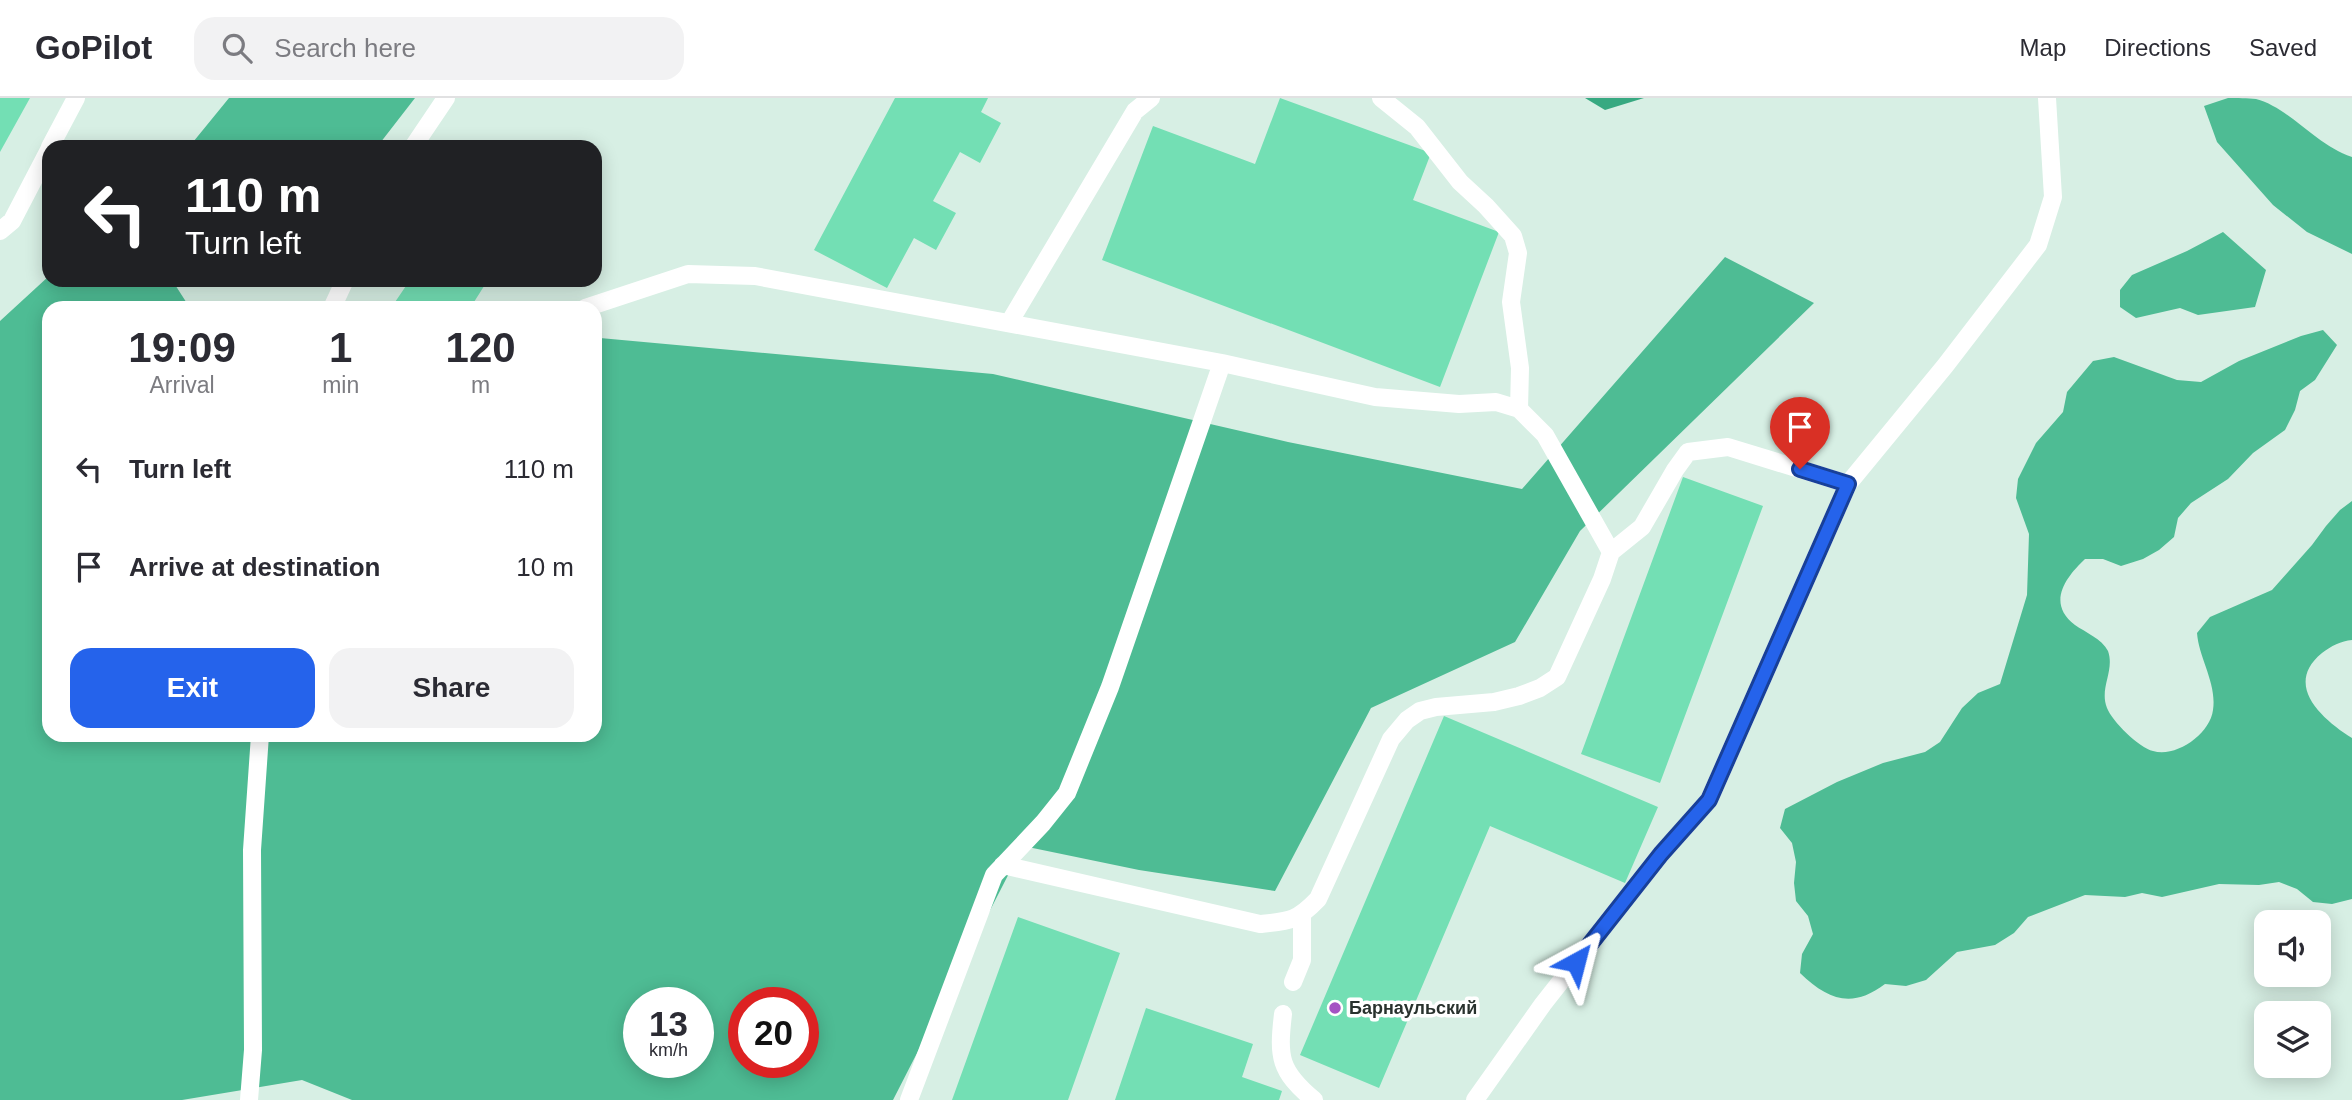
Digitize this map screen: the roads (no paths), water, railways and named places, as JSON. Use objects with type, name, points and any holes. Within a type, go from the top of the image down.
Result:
[{"type":"lane","points":[[54,140],[76,98]]},
{"type":"lane","points":[[418,140],[446,98]]},
{"type":"lane","points":[[1009,323],[1135,111],[1151,98]]},
{"type":"lane","points":[[1381,98],[1417,127],[1460,182],[1513,236],[1518,253],[1511,302],[1520,368],[1519,409]]},
{"type":"lane","points":[[1475,1100],[1544,1004],[1661,854],[1709,800],[1848,484],[1945,366],[2038,245],[2053,197],[2047,98]]},
{"type":"lane","points":[[0,231],[12,221],[42,163]]},
{"type":"lane","points":[[602,302],[688,274],[755,276],[1222,363],[1375,397],[1460,404],[1496,402],[1519,409],[1545,435],[1611,552]]},
{"type":"lane","points":[[909,1100],[995,875],[1067,793],[1110,687],[1222,363]]},
{"type":"lane","points":[[1003,865],[1260,924],[1302,915],[1318,899],[1391,739],[1407,720],[1420,711],[1520,696],[1557,677],[1602,579],[1611,552],[1642,527],[1688,452],[1728,447],[1848,484]]},
{"type":"lane","points":[[248,1100],[253,1050],[252,850],[260,742]]},
{"type":"lane","points":[[1293,982],[1301,960],[1302,915]]},
{"type":"lane","points":[[1283,1014],[1279,1048],[1286,1072],[1314,1100]]},
{"type":"place","name":"Барнаульский","points":[[1335,1008]]}]
